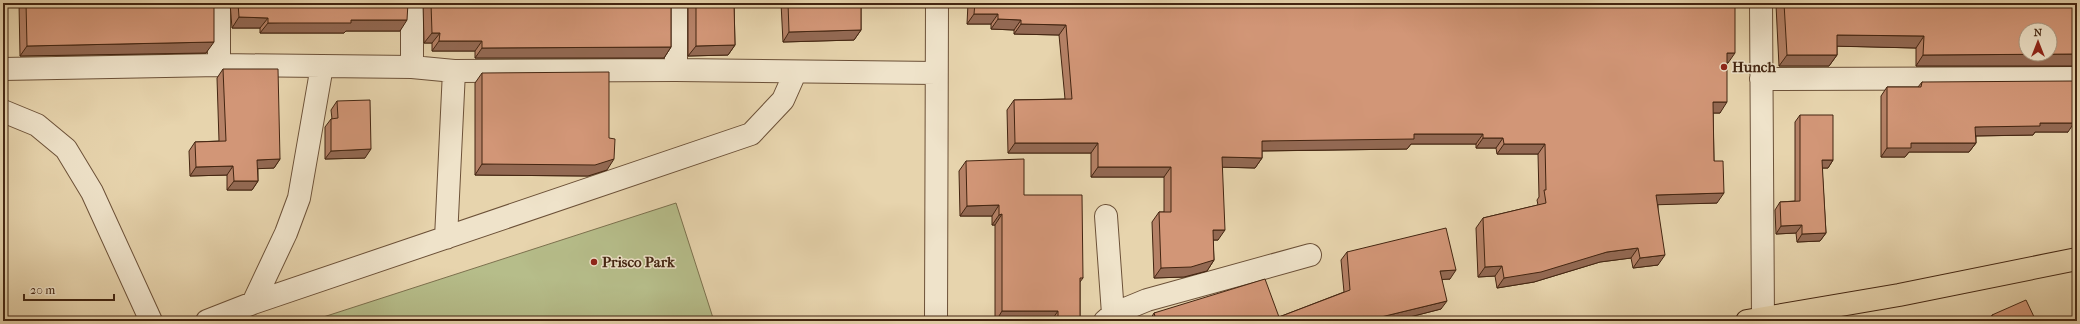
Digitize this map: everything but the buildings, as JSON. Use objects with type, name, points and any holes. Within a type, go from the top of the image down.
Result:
[{"type":"main road","points":[[1758,320],[1899,295],[2077,259]]},
{"type":"street","points":[[218,65],[219,3]]},
{"type":"street","points":[[412,3],[412,67]]},
{"type":"street","points":[[676,3],[676,70]]},
{"type":"street","points":[[936,321],[937,3]]},
{"type":"street","points":[[1758,320],[1761,79],[1760,3]]},
{"type":"street","points":[[3,69],[218,65],[412,67],[454,71],[676,70],[795,73],[936,73]]},
{"type":"street","points":[[253,303],[286,233],[299,198],[322,66]]},
{"type":"street","points":[[446,238],[454,71]]},
{"type":"street","points":[[208,321],[253,303],[751,134],[783,100],[795,73]]},
{"type":"street","points":[[1761,79],[2077,78]]},
{"type":"street","points":[[3,111],[37,125],[66,149],[92,192],[151,321]]},
{"type":"street","points":[[1106,216],[1109,318],[1147,300],[1310,255]]},
{"type":"green space","name":"Prisco Park","points":[[676,203],[714,321],[311,321]]},
{"type":"place","name":"Hunch","points":[[1724,67]]},
{"type":"place","name":"Prisco Park","points":[[594,262]]}]
